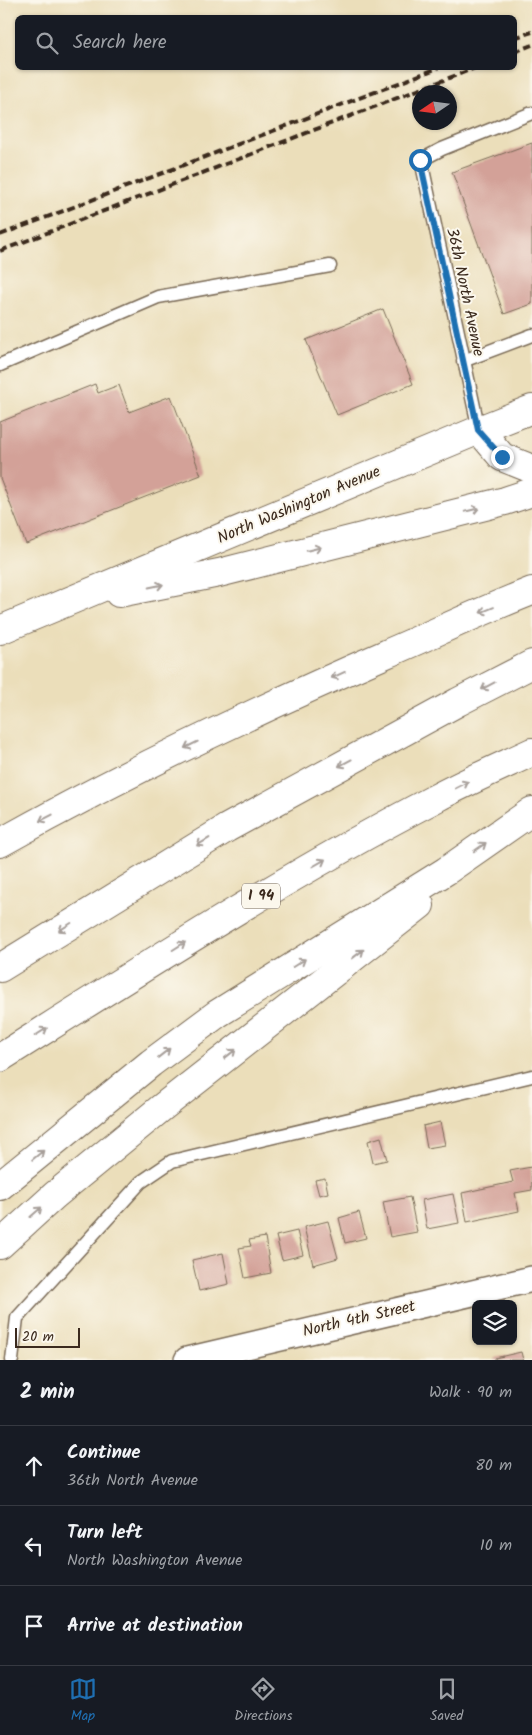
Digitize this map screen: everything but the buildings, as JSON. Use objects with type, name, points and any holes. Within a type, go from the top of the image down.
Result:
[{"type":"main road","name":"North Washington Avenue","points":[[0,630],[532,409]]},
{"type":"main road","points":[[478,430],[502,457],[532,469]]},
{"type":"main road","name":"North Washington Avenue","points":[[57,606],[220,573],[505,502],[532,492]]},
{"type":"main road","points":[[0,843],[129,775],[332,677],[532,591]]},
{"type":"main road","points":[[0,968],[227,828],[458,702],[532,664]]},
{"type":"main road","name":"I 94","points":[[0,1058],[306,870],[437,797],[532,752]]},
{"type":"main road","points":[[0,1186],[151,1063],[216,1014],[446,871],[532,811]]},
{"type":"main road","points":[[0,1245],[56,1195],[160,1109],[418,908],[446,871]]},
{"type":"street","name":"North 4th Street","points":[[187,1360],[532,1279]]},
{"type":"lane","name":"36th North Avenue","points":[[478,430],[420,160],[442,149],[532,113]]},
{"type":"lane","points":[[0,365],[158,297],[330,266]]},
{"type":"lane","points":[[463,361],[532,335]]},
{"type":"lane","points":[[12,1360],[17,1318],[141,1182],[172,1161],[532,1076]]},
{"type":"railway","points":[[517,37],[532,32]]},
{"type":"railway","points":[[517,51],[532,45]]},
{"type":"railway","points":[[0,235],[433,70]]},
{"type":"railway","points":[[0,251],[470,70]]},
{"type":"route","points":[[420,160],[478,430],[502,457]]}]
